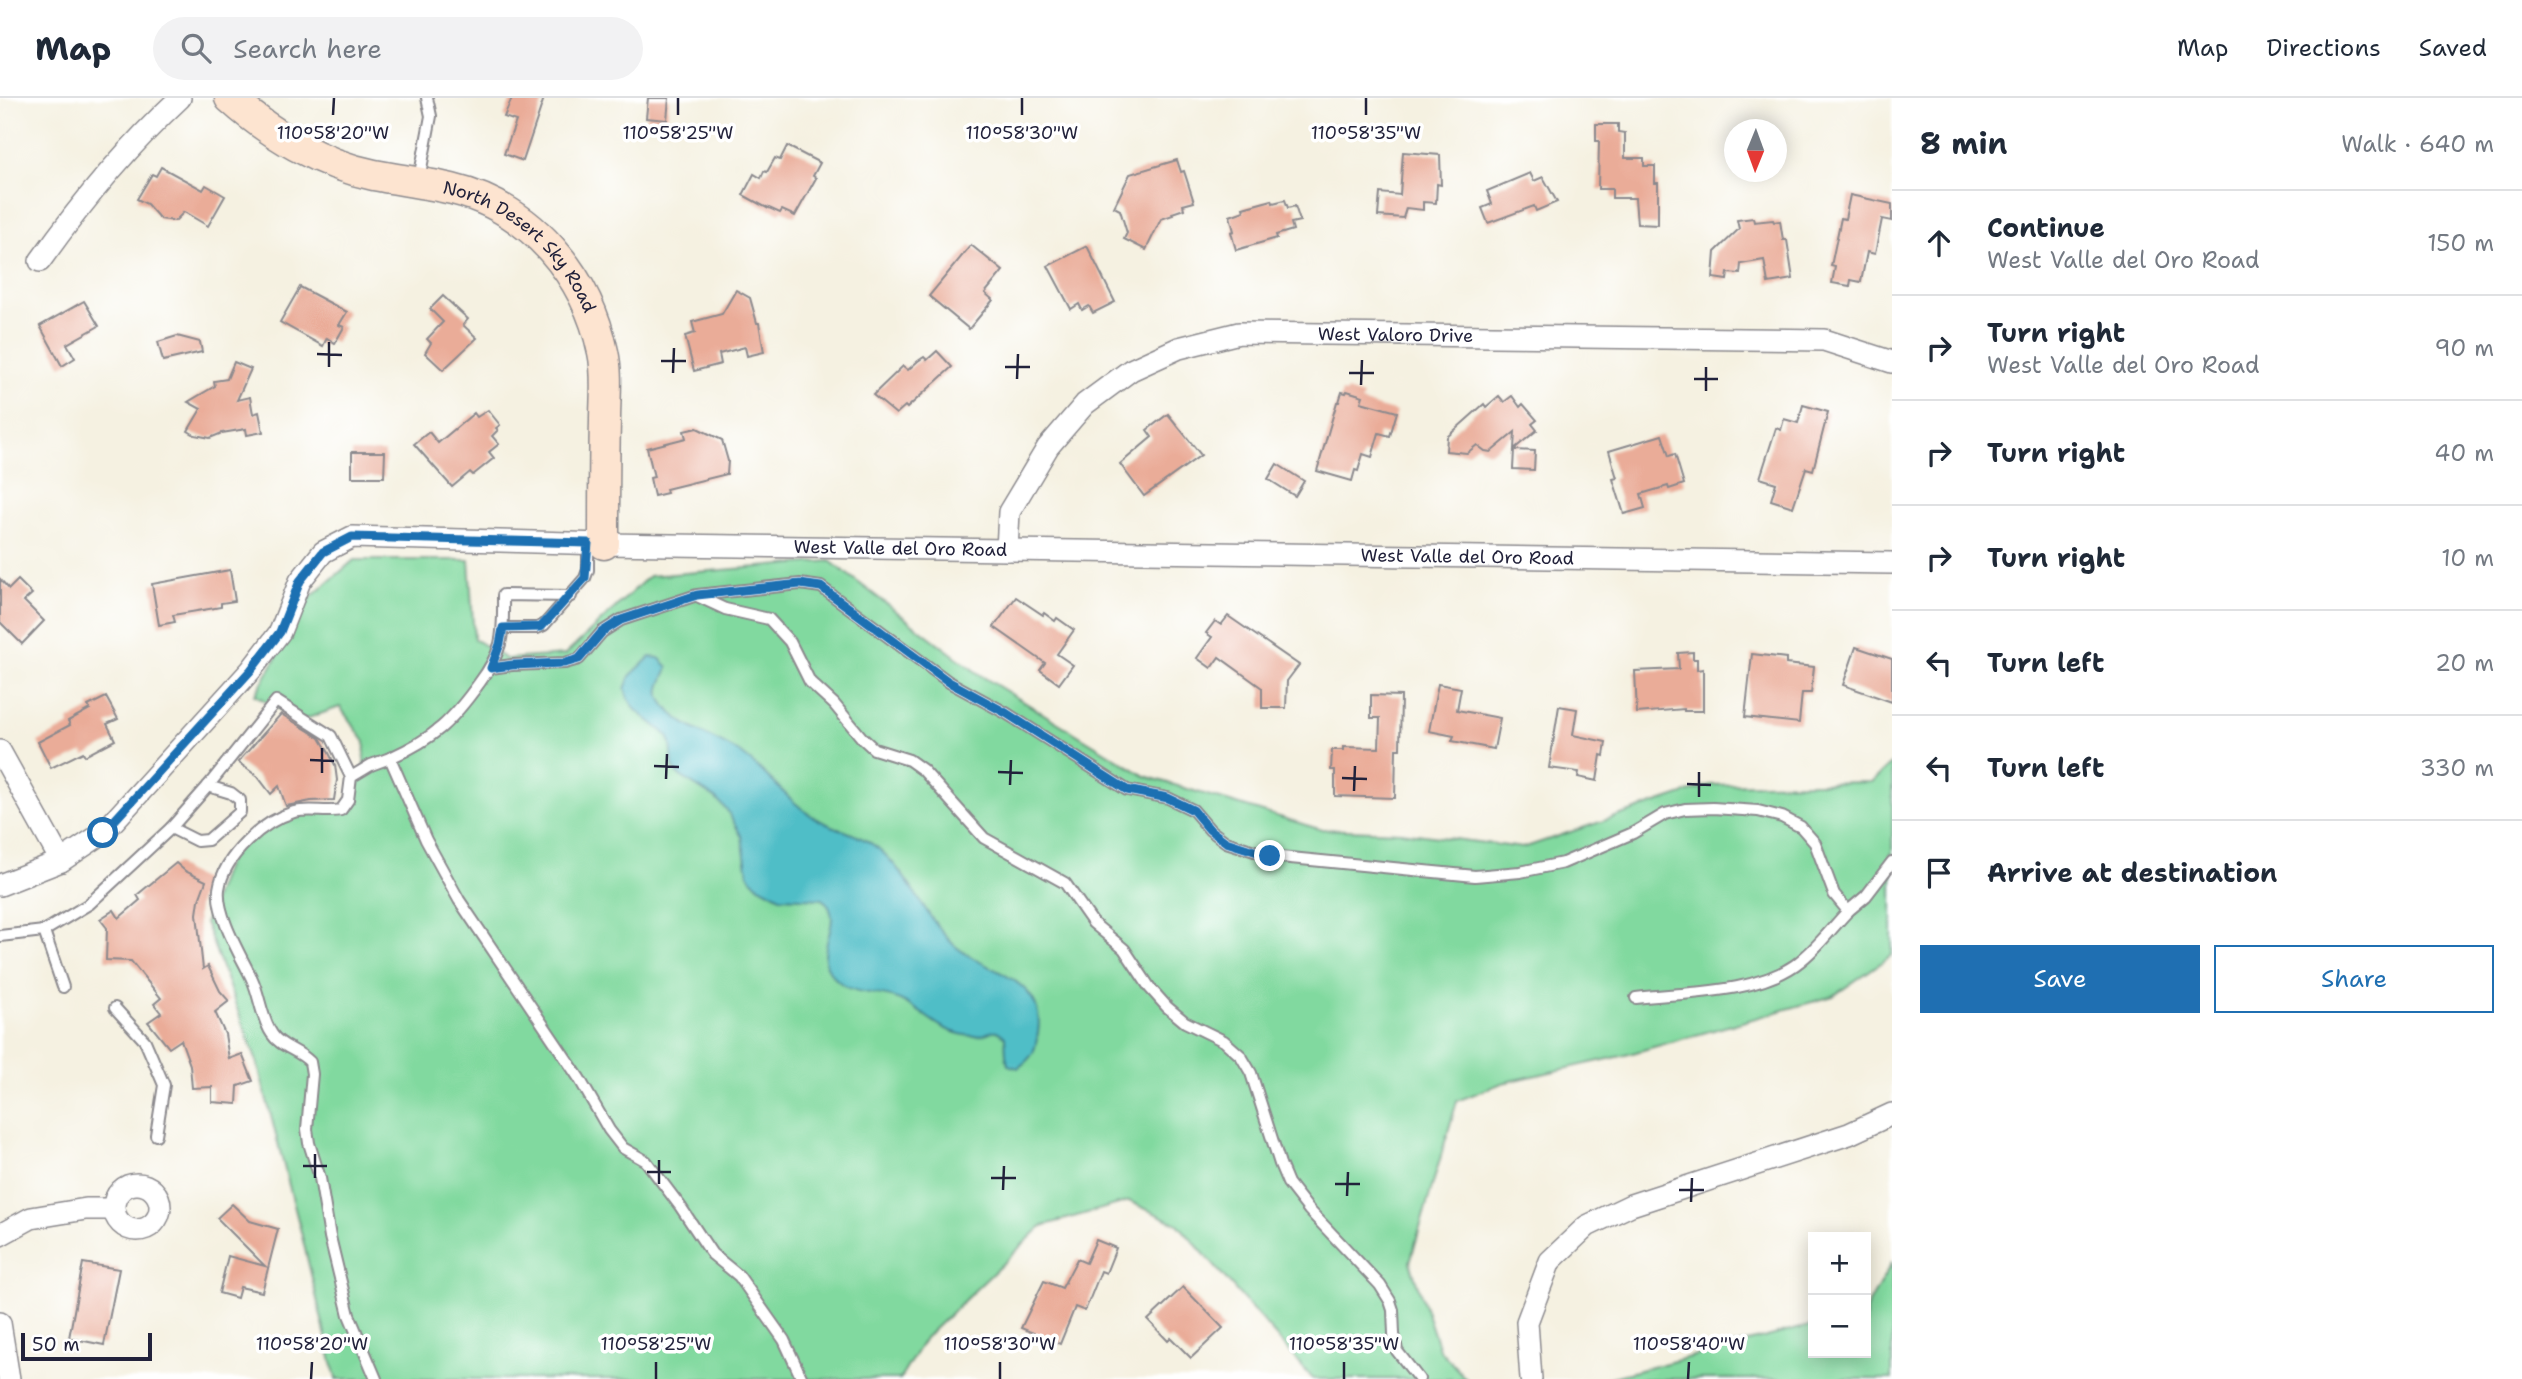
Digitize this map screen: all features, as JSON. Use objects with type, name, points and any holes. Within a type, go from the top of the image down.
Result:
[{"type":"street","points":[[40,261],[107,173],[141,135],[180,98]]},
{"type":"street","name":"North Desert Sky Road","points":[[229,98],[265,126],[311,153],[371,174],[475,195],[519,220],[544,240],[567,266],[592,313],[604,354],[596,543]]},
{"type":"street","name":"West Valoro Drive","points":[[1007,550],[1009,512],[1048,447],[1085,404],[1131,370],[1180,348],[1239,333],[1824,340],[1892,362]]},
{"type":"street","name":"West Valle del Oro Road","points":[[0,885],[61,861],[103,833],[251,670],[280,632],[300,581],[323,552],[352,537],[1892,563]]},
{"type":"street","points":[[0,751],[61,861]]},
{"type":"street","points":[[1531,1379],[1527,1322],[1550,1261],[1587,1226],[1632,1205],[1849,1134],[1892,1114]]},
{"type":"street","points":[[0,1236],[31,1218],[86,1209],[114,1209]]},
{"type":"street","points":[[0,1322],[9,1379]]},
{"type":"lane","points":[[419,182],[431,116],[426,98]]},
{"type":"lane","points":[[503,628],[541,627],[585,578],[596,543]]},
{"type":"lane","points":[[491,668],[565,663],[579,659],[602,632],[621,620],[697,595],[800,584],[821,587],[949,682],[1006,713],[1127,790],[1168,798],[1193,810],[1210,830],[1226,842],[1270,856],[1475,876],[1520,872],[1563,863],[1633,833],[1665,814],[1685,809],[1713,808],[1758,811],[1782,817],[1801,827],[1815,843],[1834,894],[1848,911]]},
{"type":"lane","points":[[351,778],[371,765],[414,748],[455,716],[491,668],[503,628],[503,595],[571,596]]},
{"type":"lane","points":[[697,595],[725,609],[769,619],[790,642],[810,681],[834,704],[862,738],[874,749],[909,760],[923,770],[984,838],[1065,883],[1093,923],[1124,949],[1150,988],[1167,1007],[1185,1022],[1224,1041],[1241,1056],[1251,1073],[1288,1183],[1309,1210],[1380,1285],[1393,1310],[1397,1351],[1419,1379]]},
{"type":"lane","points":[[0,936],[44,931],[89,904],[171,828],[276,701],[331,736],[351,778],[348,800],[341,810],[295,812],[257,832],[229,864],[219,890],[222,909],[258,991],[272,1034],[280,1043],[299,1052],[310,1062],[312,1074],[307,1129],[309,1143],[320,1178],[330,1237],[349,1315],[376,1379]]},
{"type":"lane","points":[[390,758],[426,839],[460,900],[579,1078],[609,1130],[624,1148],[646,1161],[712,1254],[739,1276],[784,1340],[802,1379]]},
{"type":"lane","points":[[171,828],[197,841],[208,840],[240,812],[240,800],[231,793],[208,786]]},
{"type":"lane","points":[[1636,998],[1746,985],[1771,978],[1804,958],[1848,911],[1866,896],[1892,862]]},
{"type":"lane","points":[[44,931],[63,987]]},
{"type":"lane","points":[[115,1008],[145,1041],[164,1085],[156,1135]]},
{"type":"green space","points":[[354,560],[469,560],[474,639],[506,659],[565,655],[649,576],[830,561],[980,675],[1145,776],[1319,829],[1401,832],[1523,848],[1710,785],[1872,782],[1892,763],[1892,955],[1833,996],[1622,1056],[1502,1083],[1457,1101],[1410,1262],[1439,1349],[1466,1379],[1313,1379],[1178,1224],[1129,1201],[1042,1226],[925,1338],[900,1379],[336,1379],[257,1062],[205,922],[231,852],[287,814],[346,808],[364,767],[365,742],[340,707],[300,721],[255,695],[311,597]]},
{"type":"green space","points":[[1892,1262],[1892,1379],[1605,1379],[1808,1326],[1808,1358],[1871,1358],[1871,1300]]},
{"type":"water","points":[[650,657],[659,658],[668,667],[660,688],[660,697],[678,719],[741,754],[817,819],[879,849],[900,871],[934,922],[954,945],[1024,988],[1033,1000],[1038,1014],[1036,1045],[1027,1061],[1018,1068],[1008,1065],[1005,1037],[998,1032],[974,1036],[952,1032],[900,1000],[849,988],[831,974],[825,951],[832,919],[830,909],[823,899],[780,897],[756,884],[748,874],[742,837],[727,810],[715,798],[677,774],[668,736],[636,710],[628,698],[625,689],[630,676]]},
{"type":"building","points":[[512,98],[544,98],[523,161],[504,154],[516,121],[504,117]]},
{"type":"building","points":[[648,98],[669,98],[667,120],[646,118]]},
{"type":"building","points":[[1596,124],[1618,124],[1618,132],[1625,133],[1625,158],[1644,158],[1644,166],[1655,166],[1655,183],[1658,183],[1658,225],[1637,224],[1635,198],[1612,198],[1612,189],[1598,189],[1599,141],[1596,141]]},
{"type":"building","points":[[787,146],[820,163],[813,176],[816,178],[795,216],[782,210],[780,213],[767,208],[743,195],[754,174],[761,178],[775,158],[780,160]]},
{"type":"building","points":[[1403,152],[1440,155],[1441,185],[1437,184],[1436,203],[1423,202],[1423,210],[1406,208],[1403,218],[1378,216],[1380,193],[1400,195]]},
{"type":"building","points":[[1177,160],[1181,172],[1184,171],[1194,202],[1183,205],[1184,209],[1161,219],[1146,250],[1124,239],[1127,233],[1120,210],[1114,207],[1130,174]]},
{"type":"building","points":[[161,167],[203,190],[206,185],[225,196],[208,226],[184,212],[175,221],[160,219],[147,204],[137,199],[152,174],[156,176]]},
{"type":"building","points":[[1530,173],[1534,181],[1543,177],[1557,202],[1536,211],[1534,206],[1488,223],[1482,208],[1492,204],[1487,191]]},
{"type":"building","points":[[1850,195],[1892,204],[1892,221],[1882,219],[1875,254],[1867,252],[1861,282],[1851,280],[1850,286],[1832,283],[1835,267],[1831,266],[1841,218],[1845,219]]},
{"type":"building","points":[[1272,200],[1273,203],[1285,200],[1288,208],[1295,206],[1300,221],[1291,223],[1293,230],[1276,235],[1277,238],[1236,250],[1230,216],[1244,211],[1243,208]]},
{"type":"building","points":[[1753,218],[1754,222],[1780,221],[1783,240],[1787,240],[1793,279],[1768,283],[1764,260],[1741,264],[1740,274],[1728,273],[1727,280],[1713,278],[1715,252],[1739,229],[1737,220]]},
{"type":"building","points":[[971,245],[1003,271],[985,293],[993,300],[969,329],[929,296]]},
{"type":"building","points":[[1087,246],[1115,302],[1093,313],[1089,306],[1082,310],[1079,304],[1071,309],[1048,266]]},
{"type":"building","points":[[300,287],[347,312],[339,325],[344,327],[335,343],[327,338],[323,346],[280,322]]},
{"type":"building","points":[[736,290],[750,298],[759,323],[764,352],[747,356],[745,347],[719,354],[721,364],[694,371],[685,336],[695,333],[692,322],[722,314]]},
{"type":"building","points":[[443,296],[468,319],[463,325],[477,338],[443,370],[425,353],[431,343],[427,339],[443,322],[430,309]]},
{"type":"building","points":[[84,301],[99,326],[67,344],[75,358],[62,366],[40,326]]},
{"type":"building","points":[[177,336],[200,342],[202,352],[163,361],[158,342]]},
{"type":"building","points":[[937,351],[952,367],[907,408],[905,406],[896,414],[873,395],[903,366],[908,370],[924,357],[927,360]]},
{"type":"building","points":[[234,362],[251,369],[237,400],[250,397],[253,414],[259,412],[263,432],[247,435],[246,429],[210,438],[188,431],[201,409],[188,402],[215,386],[214,381],[227,379]]},
{"type":"building","points":[[1342,392],[1363,396],[1361,402],[1397,412],[1390,436],[1379,433],[1372,457],[1363,454],[1352,481],[1317,471],[1337,402]]},
{"type":"building","points":[[1499,396],[1504,402],[1512,396],[1520,407],[1523,404],[1537,420],[1532,424],[1537,430],[1514,449],[1515,432],[1491,452],[1477,445],[1467,453],[1446,451],[1447,437],[1484,404],[1486,407]]},
{"type":"building","points":[[1803,405],[1828,412],[1813,470],[1806,468],[1793,507],[1771,500],[1776,483],[1760,478],[1776,428],[1781,430],[1784,419],[1798,423]]},
{"type":"building","points":[[488,410],[500,425],[492,436],[499,444],[489,452],[494,458],[473,475],[470,472],[452,487],[414,444],[429,432],[438,443],[474,413],[477,417]]},
{"type":"building","points":[[1168,414],[1201,455],[1144,496],[1120,464],[1152,437],[1147,430]]},
{"type":"building","points":[[697,428],[722,440],[728,461],[727,474],[666,489],[667,493],[654,496],[650,478],[654,477],[647,448],[686,438],[684,431]]},
{"type":"building","points":[[1662,435],[1669,456],[1675,454],[1684,484],[1641,494],[1645,508],[1624,514],[1613,479],[1617,478],[1609,451]]},
{"type":"building","points":[[1514,450],[1535,451],[1534,470],[1513,469]]},
{"type":"building","points":[[352,452],[385,452],[384,477],[352,477]]},
{"type":"building","points":[[1277,464],[1304,481],[1295,496],[1268,479]]},
{"type":"building","points":[[230,570],[235,601],[221,603],[221,607],[173,615],[175,622],[159,625],[152,584]]},
{"type":"building","points":[[0,579],[9,589],[18,580],[32,594],[24,601],[44,621],[22,644],[0,622]]},
{"type":"building","points":[[1016,597],[1043,615],[1044,613],[1055,621],[1057,618],[1074,630],[1057,654],[1073,665],[1059,684],[1040,670],[1045,663],[994,627]]},
{"type":"building","points":[[1228,616],[1299,665],[1287,681],[1286,708],[1262,708],[1262,688],[1219,657],[1211,668],[1197,658],[1212,637],[1206,633],[1215,621],[1221,625]]},
{"type":"building","points":[[1856,647],[1892,659],[1892,702],[1843,685]]},
{"type":"building","points":[[1693,652],[1693,659],[1697,659],[1697,670],[1703,669],[1703,711],[1684,709],[1637,713],[1635,671],[1679,669],[1678,653]]},
{"type":"building","points":[[1752,654],[1786,658],[1786,664],[1814,667],[1811,693],[1802,693],[1799,723],[1745,717]]},
{"type":"building","points":[[1438,684],[1461,688],[1457,710],[1500,718],[1494,749],[1452,741],[1454,736],[1429,731]]},
{"type":"building","points":[[1371,695],[1401,696],[1400,749],[1396,749],[1395,798],[1335,796],[1335,770],[1331,770],[1332,750],[1343,750],[1343,747],[1379,748],[1380,718],[1371,718]]},
{"type":"building","points":[[106,697],[118,719],[107,724],[115,740],[85,756],[83,752],[51,768],[38,742],[70,725],[68,721]]},
{"type":"building","points":[[1559,706],[1577,709],[1573,735],[1606,742],[1597,781],[1578,777],[1579,772],[1549,768]]},
{"type":"building","points":[[281,714],[320,738],[335,765],[337,780],[334,800],[286,806],[279,786],[271,794],[258,777],[238,762]]},
{"type":"building","points":[[176,863],[185,871],[206,881],[197,914],[203,969],[208,966],[220,991],[229,1001],[215,1012],[225,1034],[229,1059],[242,1054],[253,1081],[238,1086],[237,1104],[212,1102],[212,1087],[192,1088],[190,1065],[181,1040],[169,1048],[148,1022],[161,1013],[154,1004],[161,998],[131,961],[106,960],[107,928],[100,919],[114,910],[119,918],[140,900],[137,895]]},
{"type":"building","points":[[232,1204],[250,1221],[278,1229],[262,1292],[240,1287],[237,1298],[219,1293],[228,1256],[265,1266],[217,1218]]},
{"type":"building","points":[[1096,1240],[1116,1248],[1106,1273],[1101,1271],[1085,1311],[1075,1307],[1060,1344],[1021,1328],[1044,1281],[1062,1288],[1077,1259],[1086,1263]]},
{"type":"building","points":[[83,1263],[119,1269],[104,1345],[69,1338]]},
{"type":"building","points":[[1183,1287],[1223,1328],[1191,1358],[1171,1338],[1168,1341],[1148,1320]]},
{"type":"route","points":[[103,833],[251,670],[280,632],[300,581],[323,552],[352,537],[588,543],[588,570],[585,578],[541,627],[503,628],[491,668],[565,663],[579,659],[602,632],[621,620],[697,595],[800,584],[821,587],[949,682],[1006,713],[1127,790],[1168,798],[1193,810],[1210,830],[1226,842],[1270,856]]}]
